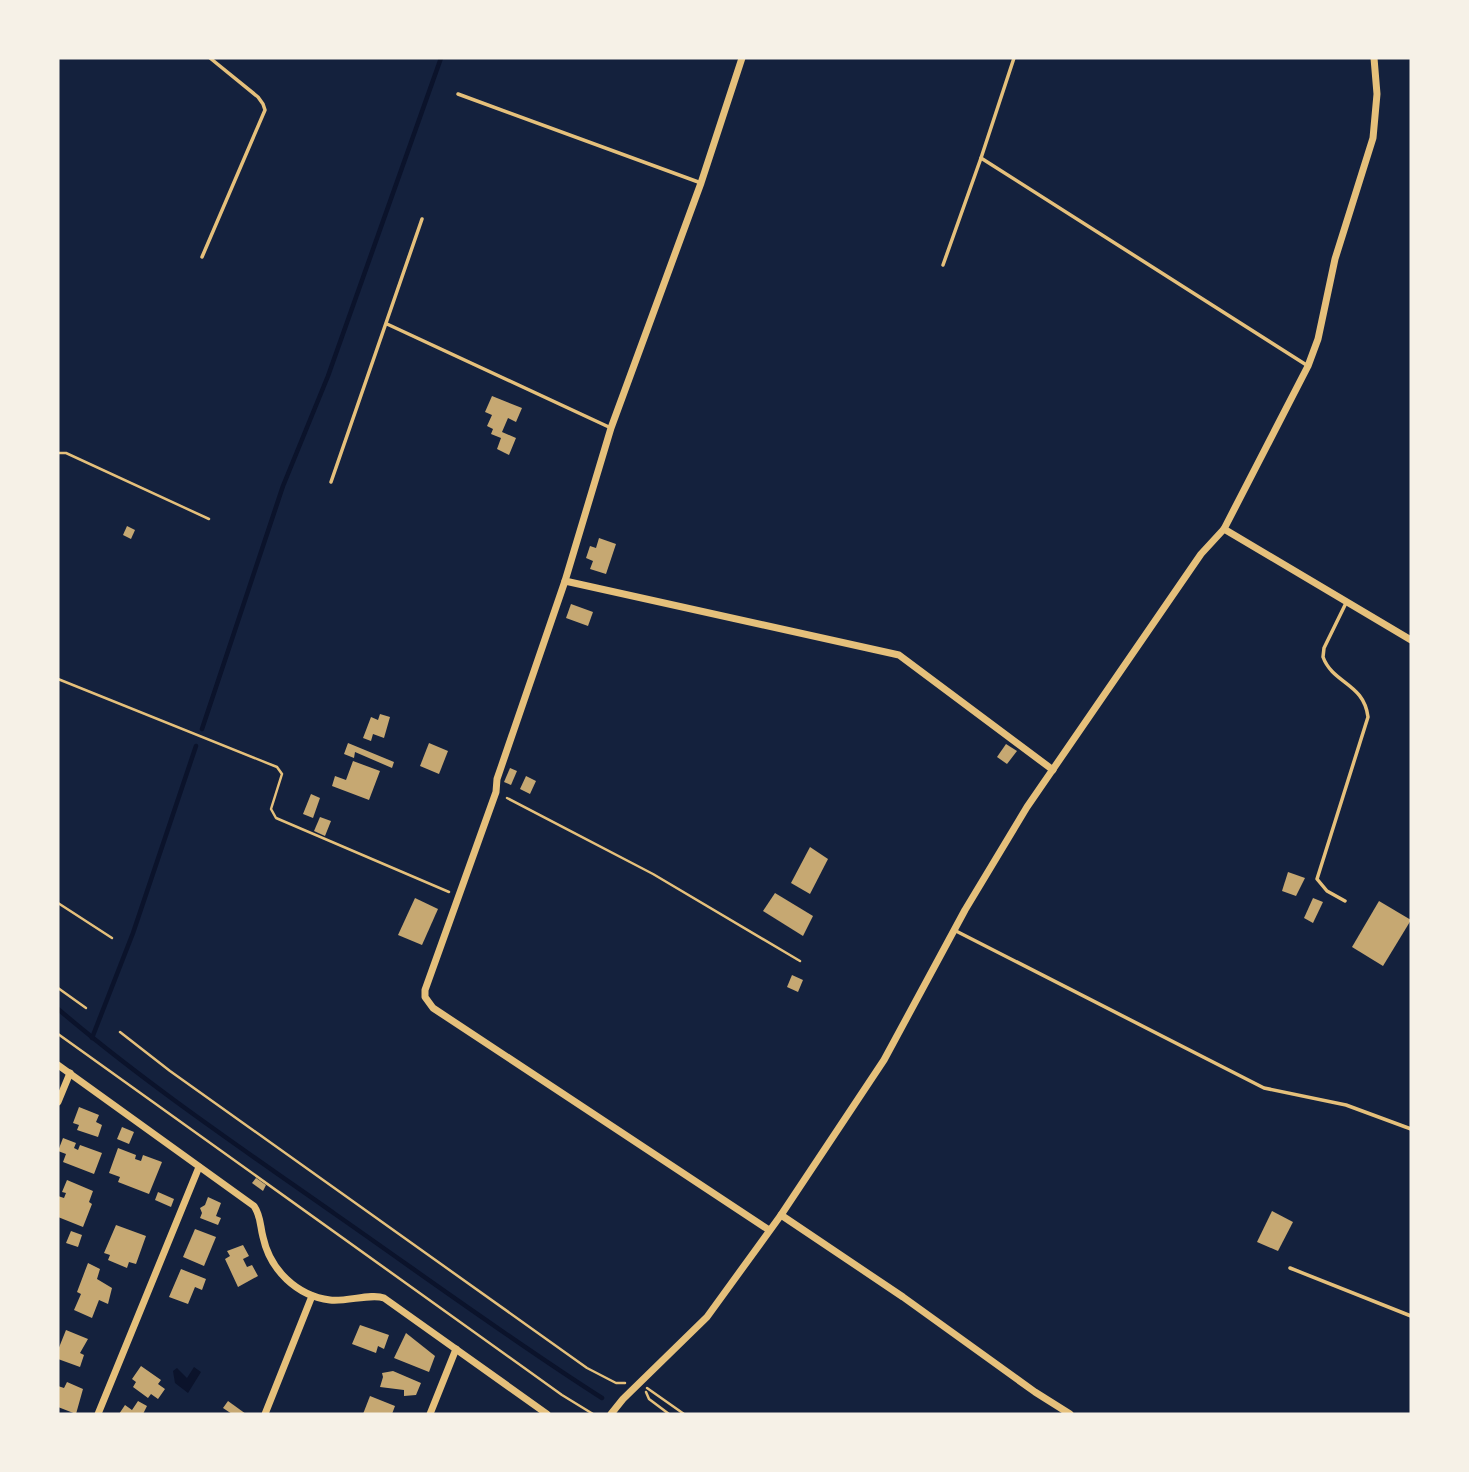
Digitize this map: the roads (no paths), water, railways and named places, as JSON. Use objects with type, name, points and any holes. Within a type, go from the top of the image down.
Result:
[{"type":"street","points":[[742,58],[701,183],[611,428],[565,580],[497,779],[496,792],[425,990],[427,1003],[769,1230]]},
{"type":"street","points":[[611,1414],[707,1317],[781,1215],[884,1060],[954,930],[1027,807],[1201,554],[1224,529],[1308,366],[1318,339],[1335,259],[1373,138],[1377,94],[1374,58]]},
{"type":"street","points":[[1224,529],[1411,640]]},
{"type":"street","points":[[565,580],[899,655],[1053,770]]},
{"type":"street","points":[[58,1065],[254,1206],[260,1216],[266,1248],[276,1266],[291,1283],[312,1296],[349,1301],[378,1296],[547,1414]]},
{"type":"street","points":[[58,1102],[69,1073]]},
{"type":"street","points":[[97,1414],[199,1167]]},
{"type":"street","points":[[781,1215],[1070,1414]]},
{"type":"street","points":[[265,1414],[312,1296]]},
{"type":"street","points":[[430,1414],[456,1349]]},
{"type":"lane","points":[[202,257],[265,110],[258,97],[211,58]]},
{"type":"lane","points":[[943,265],[1014,58]]},
{"type":"lane","points":[[458,94],[701,183]]},
{"type":"lane","points":[[981,158],[1308,366]]},
{"type":"lane","points":[[331,482],[422,219]]},
{"type":"lane","points":[[386,324],[611,428]]},
{"type":"lane","points":[[1345,901],[1327,891],[1317,879],[1368,717],[1364,700],[1357,690],[1331,671],[1322,657],[1347,601]]},
{"type":"lane","points":[[954,930],[1264,1088],[1346,1105],[1411,1129]]},
{"type":"lane","points":[[1290,1268],[1411,1316]]},
{"type":"water","points":[[194,1367],[201,1372],[188,1393],[175,1383],[173,1371],[177,1368],[187,1378]]},
{"type":"waterway","points":[[202,729],[283,486],[328,376],[441,58]]},
{"type":"waterway","points":[[92,1038],[133,933],[196,746]]},
{"type":"waterway","points":[[58,1009],[125,1063],[229,1140],[501,1331],[602,1398]]}]
